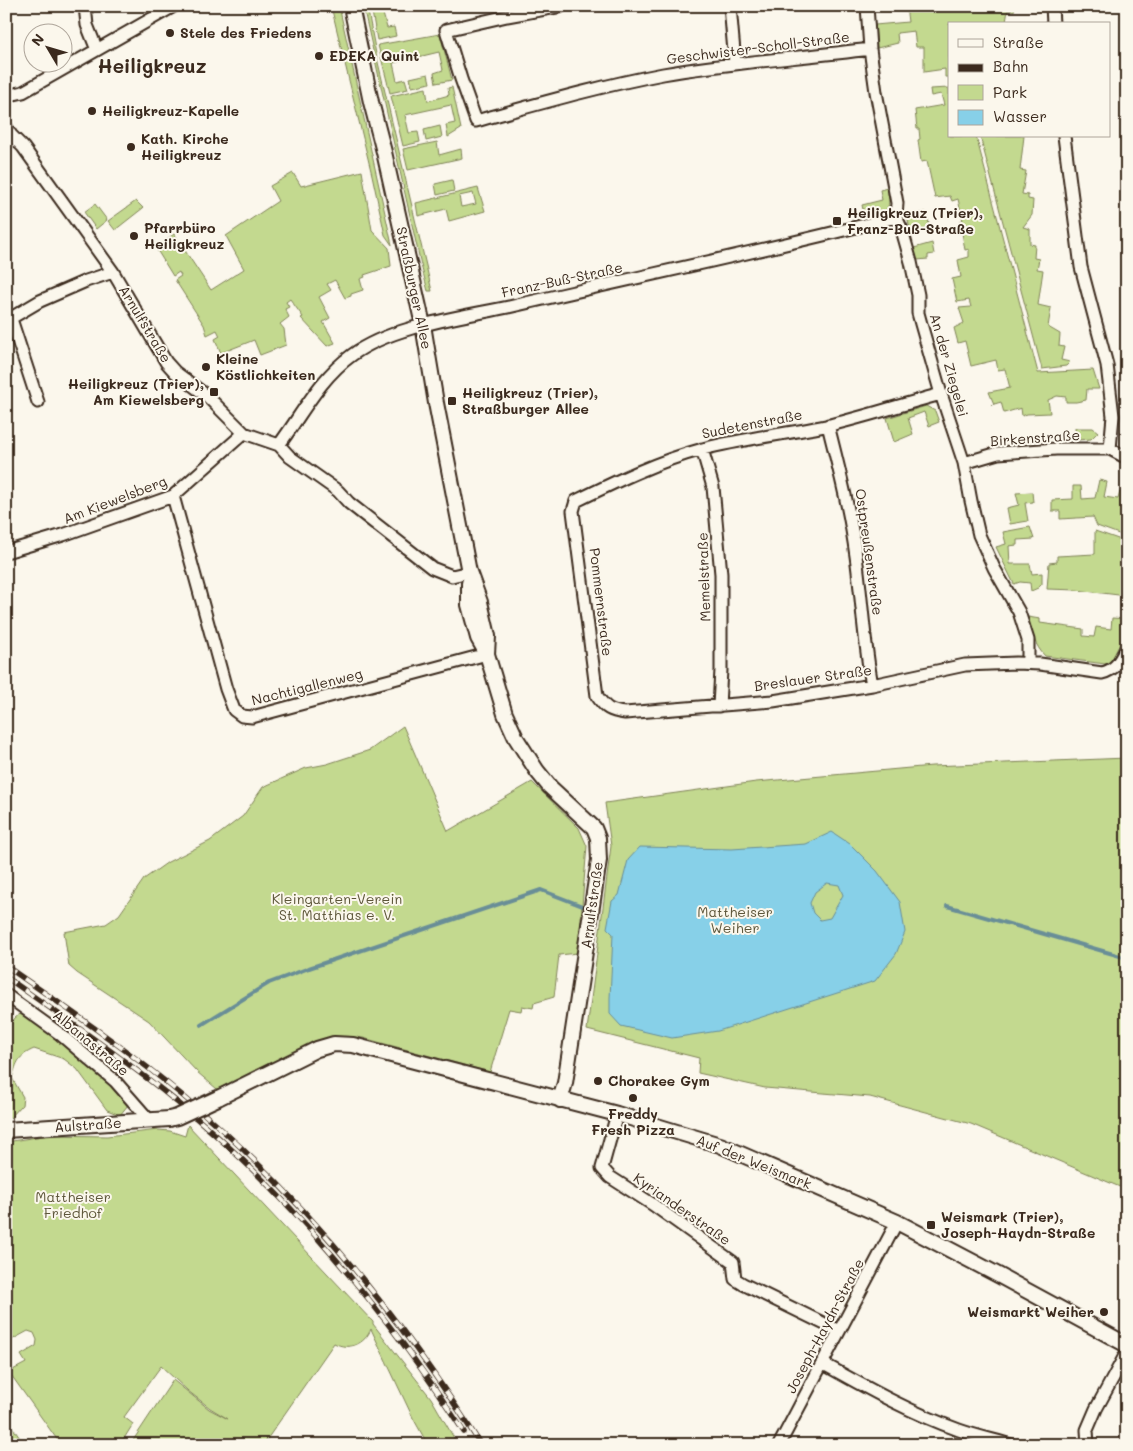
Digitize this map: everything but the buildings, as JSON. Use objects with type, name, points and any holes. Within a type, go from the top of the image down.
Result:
[{"type":"street","points":[[85,6],[87,25],[97,50]]},
{"type":"street","points":[[6,96],[23,92],[174,6]]},
{"type":"street","name":"Straßburger Allee","points":[[351,6],[371,102],[423,325],[436,403],[469,572]]},
{"type":"street","name":"Geschwister-Scholl-Straße","points":[[562,6],[446,30],[476,121],[576,93],[664,74],[735,63],[870,49]]},
{"type":"street","points":[[730,6],[735,63]]},
{"type":"street","name":"An der Ziegelei","points":[[867,6],[876,92],[898,203],[896,217],[902,230],[911,262],[918,295],[918,313],[941,394],[964,463],[970,501],[980,535],[994,568],[1019,612],[1028,640],[1028,663]]},
{"type":"street","points":[[1052,6],[1053,22]]},
{"type":"street","name":"Arnulfstraße","points":[[6,127],[23,147],[113,272],[166,362],[175,372],[207,396],[244,433],[279,445],[290,456],[338,491],[349,503],[432,568],[452,576],[469,572],[480,602],[488,636],[487,654],[505,714],[523,751],[536,771],[550,787],[588,820],[598,838],[599,860],[565,1083],[560,1100]]},
{"type":"street","points":[[1064,138],[1081,267],[1107,365],[1113,416],[1110,449],[1127,458]]},
{"type":"street","name":"Franz-Buß-Straße","points":[[279,445],[315,392],[341,364],[371,343],[423,325],[659,274],[896,217]]},
{"type":"street","points":[[38,402],[9,320],[48,298],[86,281],[113,272]]},
{"type":"street","name":"Sudetenstraße","points":[[576,501],[630,474],[702,449],[783,432],[828,425],[882,412],[941,394]]},
{"type":"street","name":"Ostpreußenstraße","points":[[828,425],[844,483],[856,556],[866,652],[872,685]]},
{"type":"street","name":"Am Kiewelsberg","points":[[6,552],[62,536],[173,496],[244,433]]},
{"type":"street","name":"Birkenstraße","points":[[964,463],[998,452],[1056,448],[1110,449]]},
{"type":"street","name":"Memelstraße","points":[[702,449],[713,487],[721,574],[719,706]]},
{"type":"street","name":"Nachtigallenweg","points":[[173,496],[220,673],[234,710],[242,716],[252,717],[487,654]]},
{"type":"street","name":"Pommernstraße","points":[[576,501],[573,511],[597,696],[603,705]]},
{"type":"street","name":"Breslauer Straße","points":[[603,705],[612,712],[625,713],[773,701],[872,685],[965,665],[1005,662],[1028,663],[1102,673],[1112,671],[1118,665],[1127,647]]},
{"type":"street","name":"Albanastraße","points":[[6,995],[60,1034],[116,1081],[150,1121]]},
{"type":"street","name":"Auf der Weismark","points":[[169,1119],[218,1098],[317,1049],[334,1044],[354,1045],[617,1114],[720,1145],[897,1222],[1127,1345]]},
{"type":"street","name":"Kyrianderstraße","points":[[617,1114],[602,1168],[610,1177],[652,1204],[733,1262],[735,1279],[839,1331]]},
{"type":"street","name":"Aulstraße","points":[[6,1130],[169,1119]]},
{"type":"street","name":"Joseph-Haydn-Straße","points":[[779,1445],[897,1222]]},
{"type":"street","points":[[1088,1445],[1087,1430],[1096,1409],[1127,1352]]},
{"type":"street","points":[[822,1363],[878,1394],[927,1417],[960,1430],[1011,1445]]},
{"type":"green space","points":[[331,6],[339,6],[392,245],[385,235]]},
{"type":"green space","points":[[363,6],[367,6],[376,54],[432,291],[428,291],[421,265]]},
{"type":"green space","points":[[371,6],[397,6],[382,10],[387,28],[394,27],[396,36],[377,40]]},
{"type":"green space","points":[[906,6],[1015,6],[1014,11],[1008,10],[1006,22],[948,22],[948,77],[945,77],[945,69],[924,72],[924,47],[916,47],[914,31],[897,33],[898,43],[877,48],[875,25],[908,22]]},
{"type":"green space","points":[[440,34],[452,80],[436,83],[434,73],[443,70],[439,52],[393,63],[397,81],[405,79],[408,89],[390,93],[378,45]]},
{"type":"green space","points":[[428,74],[430,83],[412,87],[410,78]]},
{"type":"green space","points":[[452,87],[461,129],[448,137],[446,125],[455,123],[451,105],[405,115],[409,133],[418,132],[420,142],[403,146],[391,96],[426,88],[428,101],[449,95],[448,88]]},
{"type":"green space","points":[[948,88],[948,138],[977,138],[1038,373],[1093,370],[1099,389],[1087,389],[1086,400],[1066,402],[1066,397],[1057,396],[1048,400],[1050,413],[1022,416],[1021,408],[1004,413],[1001,402],[991,405],[994,404],[989,392],[1010,388],[1005,369],[998,370],[996,360],[971,366],[965,341],[958,343],[954,328],[964,323],[959,308],[971,307],[969,300],[957,302],[952,279],[961,277],[958,260],[969,257],[969,249],[965,250],[960,221],[963,221],[958,199],[952,201],[950,196],[935,198],[927,161],[921,162],[918,140],[920,139],[919,129],[917,129],[915,110],[944,105],[941,94],[931,96],[930,89]]},
{"type":"green space","points":[[440,126],[442,137],[426,141],[424,130]]},
{"type":"green space","points":[[981,138],[1024,138],[1020,170],[1026,171],[1022,194],[1028,195],[1028,199],[1033,200],[1032,215],[1023,227],[1030,229],[1030,244],[1035,245],[1034,258],[1039,259],[1037,269],[1043,270],[1038,305],[1051,308],[1048,327],[1060,334],[1059,346],[1064,347],[1061,360],[1070,362],[1066,366],[1042,369]]},
{"type":"green space","points":[[437,142],[439,155],[461,149],[462,158],[408,170],[403,149]]},
{"type":"green space","points":[[362,171],[372,230],[389,248],[391,266],[364,275],[365,277],[360,279],[363,290],[345,298],[335,280],[327,284],[331,290],[319,297],[330,318],[323,322],[335,343],[327,346],[301,318],[303,317],[290,299],[286,302],[289,307],[285,309],[289,317],[280,324],[284,329],[286,345],[260,355],[254,340],[221,353],[215,339],[220,336],[217,330],[207,335],[204,325],[175,280],[181,276],[179,272],[173,276],[157,250],[174,234],[211,290],[244,269],[226,236],[278,201],[270,186],[293,173],[301,186]]},
{"type":"green space","points":[[452,180],[454,191],[437,195],[435,184]]},
{"type":"green space","points":[[478,188],[485,211],[449,221],[446,209],[418,216],[416,203]],"holes":[[[473,193],[476,204],[461,207],[459,196]]]},
{"type":"green space","points":[[887,188],[889,202],[886,210],[883,213],[865,219],[862,205],[882,200],[880,190]]},
{"type":"green space","points":[[136,201],[143,208],[115,230],[108,221]]},
{"type":"green space","points":[[95,204],[107,220],[96,229],[84,212]]},
{"type":"green space","points":[[926,212],[930,228],[913,232],[910,229],[907,217]]},
{"type":"green space","points":[[932,243],[934,254],[928,255],[928,259],[917,260],[914,248]]},
{"type":"green space","points":[[926,406],[935,411],[939,422],[929,426],[924,412],[908,418],[913,434],[894,442],[887,418]]},
{"type":"green space","points":[[1075,428],[1093,428],[1098,432],[1091,439],[1076,440]]},
{"type":"green space","points":[[1099,480],[1107,482],[1104,497],[1118,499],[1120,492],[1126,493],[1127,491],[1127,537],[1097,526],[1093,517],[1060,519],[1060,511],[1052,511],[1052,500],[1073,499],[1073,486],[1081,486],[1082,499],[1095,498]]},
{"type":"green space","points":[[1032,492],[1033,502],[1025,503],[1028,521],[1010,524],[1007,508],[1019,505],[1016,493]]},
{"type":"green space","points":[[1030,527],[1034,539],[1017,540],[1017,545],[1009,546],[1010,564],[1030,564],[1032,574],[1042,573],[1042,584],[1031,591],[1030,583],[1020,582],[1014,584],[996,547],[1006,544],[1003,532]]},
{"type":"green space","points":[[1095,531],[1127,542],[1127,568],[1123,578],[1127,579],[1127,596],[1077,590],[1047,589],[1049,563],[1057,562],[1057,556],[1095,554]]},
{"type":"green space","points":[[1028,617],[1040,619],[1040,623],[1083,629],[1083,636],[1094,637],[1096,627],[1111,629],[1112,618],[1127,619],[1127,630],[1110,663],[1105,664],[1045,656],[1034,638]]},
{"type":"green space","name":"Kleingarten-Verein St. Matthias e. V.","points":[[403,726],[448,831],[532,782],[579,828],[587,846],[578,953],[559,955],[554,997],[534,1003],[533,1008],[522,1006],[521,1011],[509,1009],[490,1072],[363,1038],[345,1037],[308,1048],[217,1089],[197,1072],[149,1021],[69,966],[64,932],[106,924],[119,915],[144,879],[168,862],[210,841],[243,816],[263,787],[306,768],[327,764],[370,750]]},
{"type":"green space","name":"Mattheiser Weiher","points":[[1127,758],[1127,1190],[971,1124],[870,1097],[765,1088],[698,1073],[699,1058],[587,1030],[611,846],[605,803],[756,782],[932,766]]},
{"type":"green space","points":[[20,1014],[52,1036],[63,1041],[126,1097],[128,1105],[120,1115],[107,1110],[77,1069],[64,1059],[34,1049],[19,1060],[15,1068],[12,1078],[23,1097],[22,1105],[10,1118],[6,1117],[6,1029]]},
{"type":"green space","name":"Mattheiser Friedhof","points":[[188,1125],[373,1322],[431,1398],[458,1445],[428,1445],[413,1418],[371,1329],[365,1339],[356,1345],[345,1346],[334,1343],[263,1445],[130,1445],[173,1380],[209,1409],[228,1419],[188,1391],[161,1366],[124,1417],[133,1424],[120,1445],[61,1445],[9,1372],[26,1363],[21,1355],[36,1346],[37,1340],[34,1333],[28,1331],[6,1343],[6,1142],[49,1135],[107,1136],[158,1130],[170,1131],[185,1136]]},
{"type":"green space","points":[[11,1425],[23,1445],[6,1445],[6,1428]]},
{"type":"water","points":[[832,832],[850,844],[877,871],[900,902],[905,932],[896,954],[875,981],[718,1031],[672,1038],[621,1026],[610,1014],[613,934],[607,928],[612,901],[619,895],[628,860],[640,847],[732,849],[806,844]],"holes":[[[827,883],[839,885],[843,895],[830,918],[820,920],[813,913],[810,903],[815,892]]]},
{"type":"waterway","points":[[201,1025],[269,983],[541,890],[585,907]]},
{"type":"waterway","points":[[947,906],[1127,958]]},
{"type":"railway","points":[[6,966],[96,1029],[162,1079],[226,1134],[268,1174],[308,1215],[382,1303],[416,1349],[481,1445]]},
{"type":"railway","points":[[6,977],[156,1085],[218,1137],[258,1175],[333,1256],[369,1299],[434,1387],[464,1432]]},
{"type":"place","name":"Stele des Friedens","points":[[170,33]]},
{"type":"place","name":"EDEKA Quint","points":[[319,56]]},
{"type":"place","name":"Heiligkreuz-Kapelle","points":[[92,111]]},
{"type":"place","name":"Kath. Kirche Heiligkreuz","points":[[131,147]]},
{"type":"place","name":"Heiligkreuz (Trier), Franz-Buß-Straße","points":[[837,221]]},
{"type":"place","name":"Pfarrbüro Heiligkreuz","points":[[134,236]]},
{"type":"place","name":"Kleine Köstlichkeiten","points":[[206,367]]},
{"type":"place","name":"Heiligkreuz (Trier), Am Kiewelsberg","points":[[214,392]]},
{"type":"place","name":"Heiligkreuz (Trier), Straßburger Allee","points":[[452,401]]},
{"type":"place","name":"Chorakee Gym","points":[[598,1081]]},
{"type":"place","name":"Freddy Fresh Pizza","points":[[633,1098]]},
{"type":"place","name":"Weismark (Trier), Joseph-Haydn-Straße","points":[[931,1225]]},
{"type":"place","name":"Weismarkt Weiher","points":[[1104,1312]]},
{"type":"district","name":"Heiligkreuz","points":[[152,66]]}]
